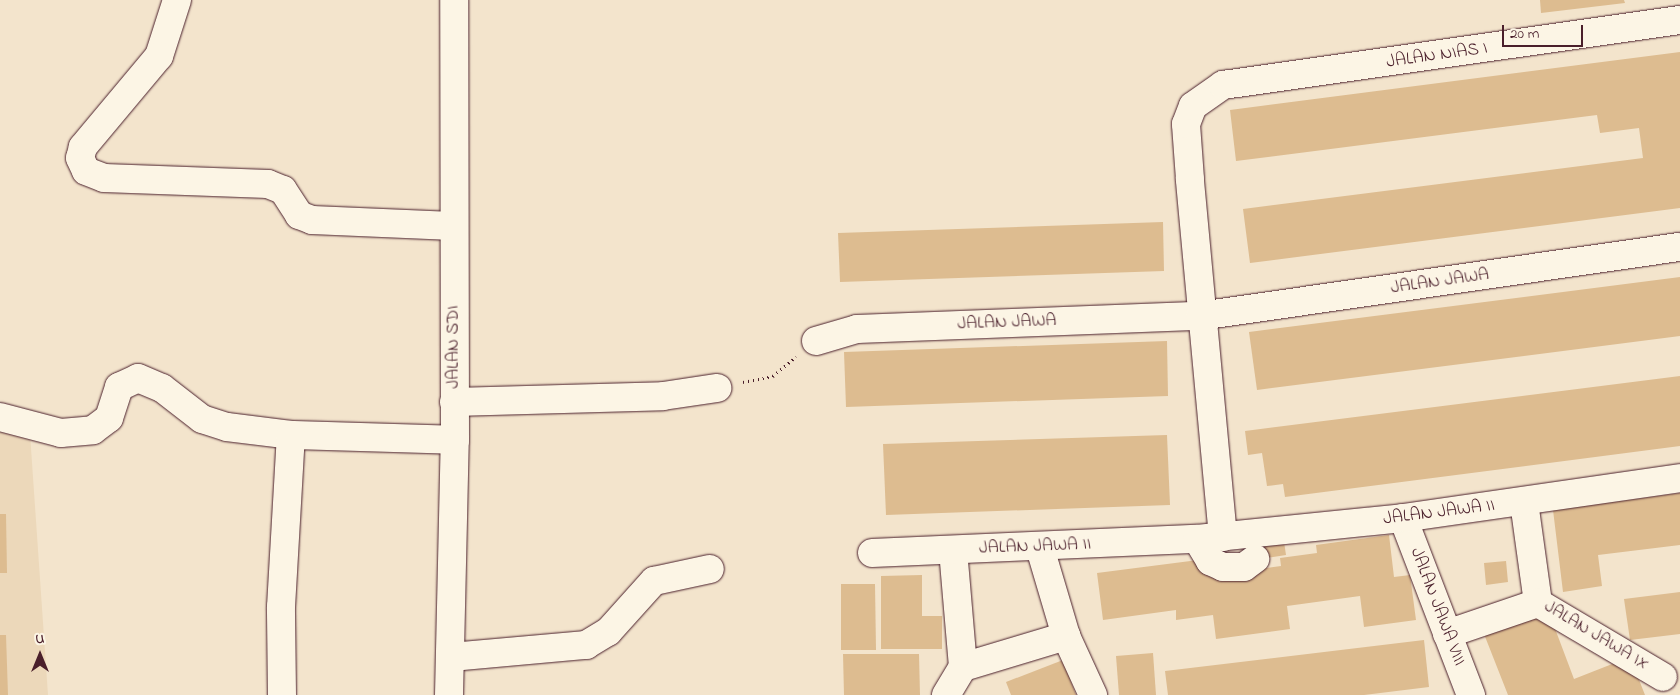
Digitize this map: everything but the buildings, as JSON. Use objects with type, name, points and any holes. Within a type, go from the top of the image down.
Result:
[{"type":"street","points":[[177,0],[159,56],[83,147],[80,158],[86,171],[104,178],[268,184],[283,190],[299,215],[312,220],[453,226]]},
{"type":"street","name":"JALAN SDI","points":[[449,695],[455,440],[453,226],[454,0]]},
{"type":"street","name":"JALAN NIAS I","points":[[1200,316],[1186,124],[1193,106],[1222,85],[1680,20]]},
{"type":"street","name":"JALAN JAWA","points":[[816,341],[857,328],[1200,316],[1680,247]]},
{"type":"street","points":[[1200,316],[1210,561],[1223,567],[1244,567],[1255,558]]},
{"type":"street","points":[[0,417],[61,433],[93,430],[109,418],[119,387],[138,378],[162,388],[212,424],[291,435],[455,440]]},
{"type":"street","points":[[454,402],[663,396],[717,388]]},
{"type":"street","points":[[282,695],[281,607],[291,435]]},
{"type":"street","name":"JALAN JAWA II","points":[[872,553],[1040,548],[1210,538],[1403,518],[1680,478]]},
{"type":"street","name":"JALAN JAWA IX","points":[[1524,502],[1538,603],[1671,681]]},
{"type":"street","name":"JALAN JAWA VIII","points":[[1403,518],[1471,695]]},
{"type":"street","points":[[1040,548],[1066,636],[1093,695]]},
{"type":"street","points":[[946,695],[963,667],[952,550]]},
{"type":"street","points":[[451,657],[586,645],[608,632],[654,581],[710,569]]},
{"type":"street","points":[[1447,634],[1538,603]]},
{"type":"street","points":[[963,667],[1066,636]]},
{"type":"path","points":[[717,388],[772,376],[816,341]]},
{"type":"shaded area","points":[[29,419],[48,695],[0,695],[0,423]]}]
